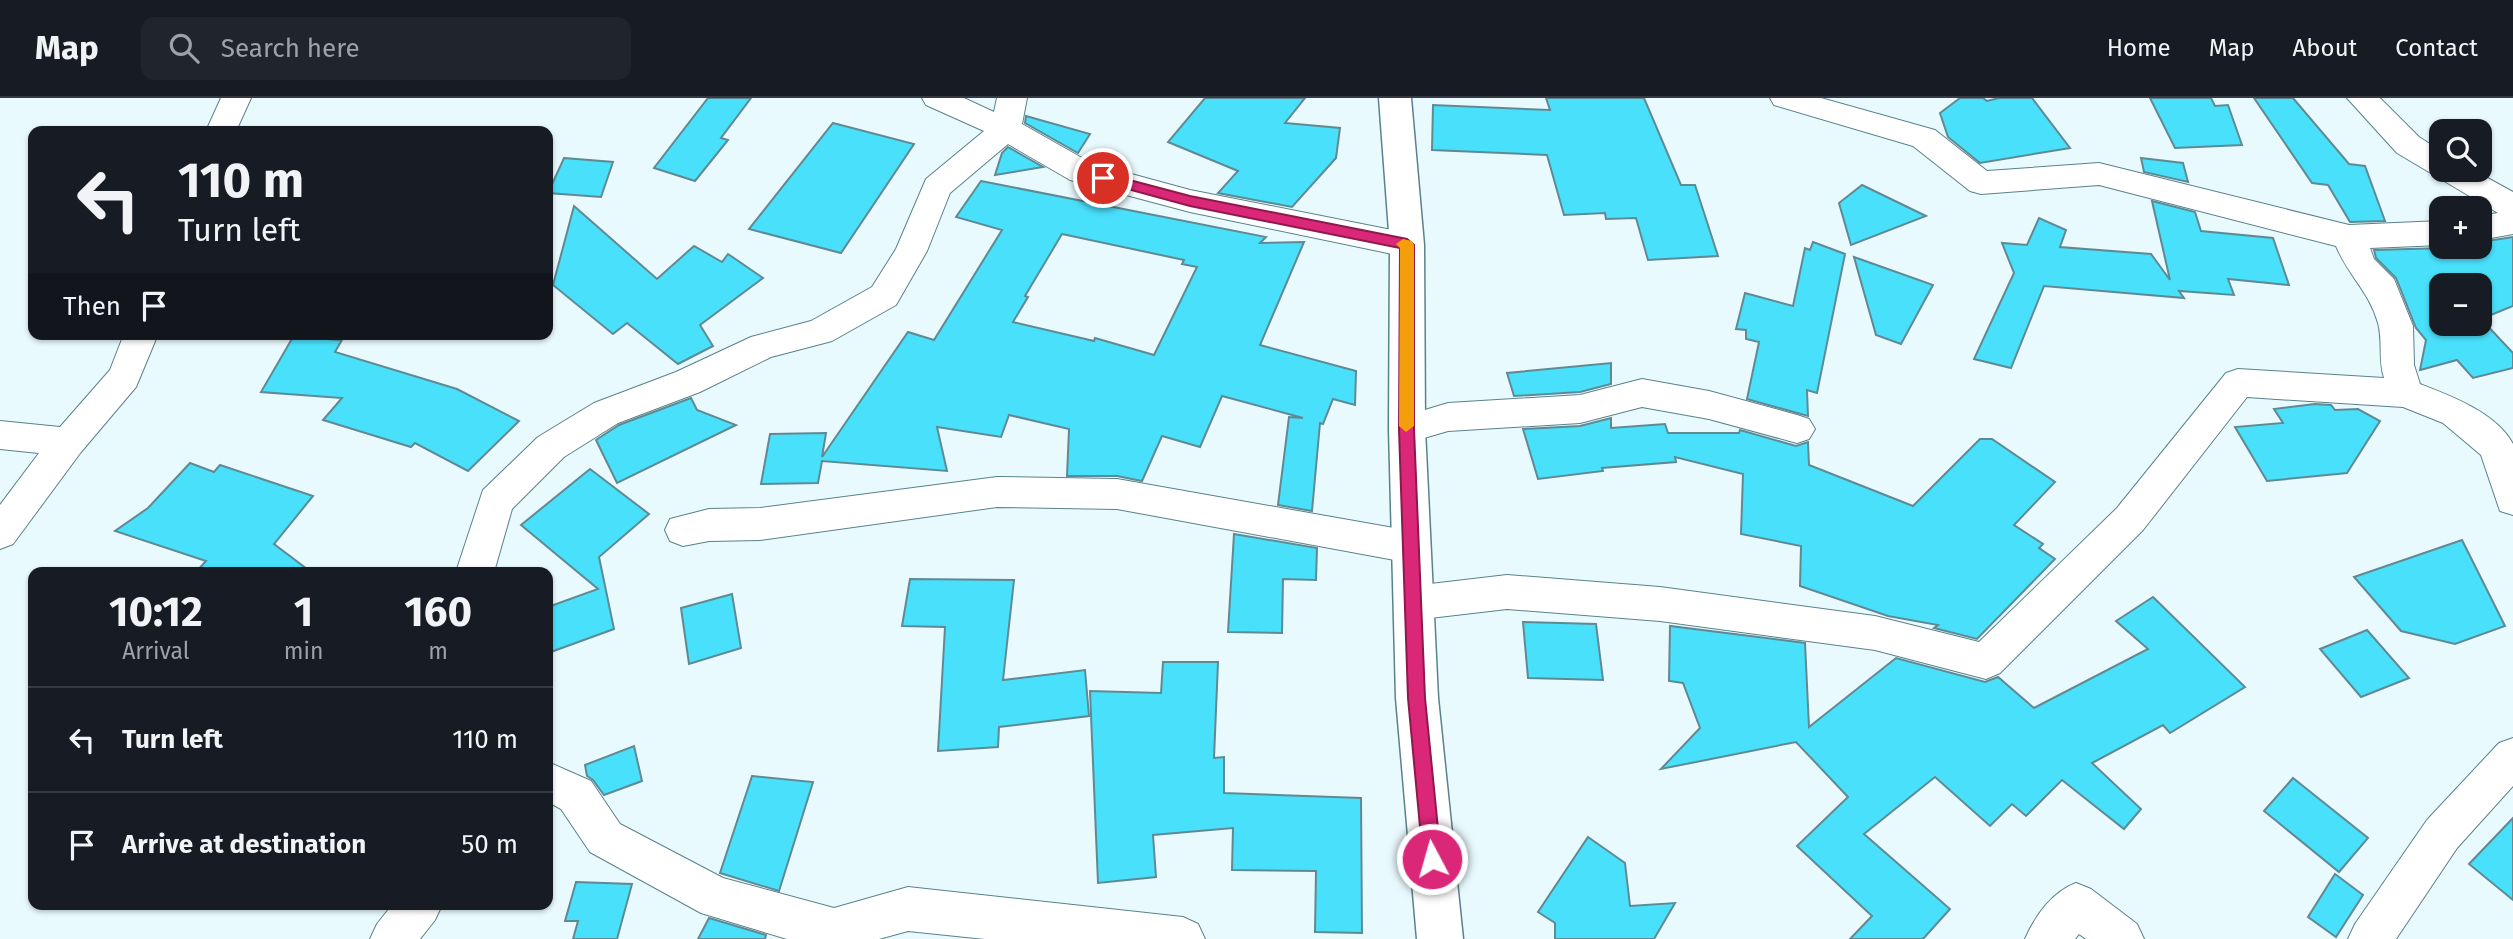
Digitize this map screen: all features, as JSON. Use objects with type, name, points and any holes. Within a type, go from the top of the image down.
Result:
[{"type":"street","points":[[223,126],[236,98]]},
{"type":"street","points":[[937,98],[1009,114],[1081,172],[1190,201],[1407,245]]},
{"type":"street","points":[[1395,98],[1407,245],[1406,429],[1417,698],[1440,939]]},
{"type":"street","points":[[1785,98],[1924,138],[1981,183],[2099,174],[2349,237],[2429,234]]},
{"type":"street","points":[[2362,98],[2408,145],[2429,158]]},
{"type":"street","points":[[476,567],[496,501],[551,447],[606,413],[688,382],[763,346],[820,332],[884,296],[911,251],[937,187],[1009,114]]},
{"type":"street","points":[[2470,182],[2513,207]]},
{"type":"street","points":[[2492,226],[2513,222]]},
{"type":"street","points":[[2349,237],[2361,266],[2382,288],[2396,326],[2397,365],[2406,393]]},
{"type":"street","points":[[0,533],[68,442],[124,377],[139,340]]},
{"type":"street","points":[[1413,603],[1507,592],[1660,604],[1875,633],[1986,661],[2130,519],[2238,383],[2406,393],[2455,413],[2496,446],[2513,500]]},
{"type":"street","points":[[1406,429],[1448,417],[1580,409],[1642,393],[1709,405],[1797,429]]},
{"type":"street","points":[[0,435],[68,442]]},
{"type":"street","points":[[683,530],[709,525],[760,524],[997,492],[1117,494],[1411,547]]},
{"type":"street","points":[[2370,939],[2442,834],[2513,757]]},
{"type":"street","points":[[553,784],[576,795],[605,838],[704,892],[833,935],[908,909],[1183,939]]},
{"type":"street","points":[[2047,939],[2076,904],[2122,939]]},
{"type":"street","points":[[392,939],[416,910]]},
{"type":"building","points":[[708,98],[751,98],[721,138],[728,140],[695,181],[654,168]]},
{"type":"building","points":[[1205,98],[1305,98],[1285,123],[1340,128],[1336,158],[1292,207],[1218,193],[1238,171],[1168,142]]},
{"type":"building","points":[[1546,98],[1644,98],[1681,185],[1695,185],[1718,256],[1648,260],[1636,218],[1606,219],[1605,213],[1564,215],[1547,155],[1432,150],[1433,105],[1550,110]]},
{"type":"building","points":[[1960,98],[1983,98],[1987,101],[1999,98],[2032,98],[2070,148],[1980,163],[1948,137],[1940,113]]},
{"type":"building","points":[[2150,98],[2211,98],[2215,106],[2228,105],[2242,145],[2175,148]]},
{"type":"building","points":[[2254,98],[2293,98],[2349,164],[2365,166],[2385,221],[2350,222],[2328,185],[2312,183]]},
{"type":"building","points":[[1026,116],[1090,134],[1078,153],[1025,123]]},
{"type":"building","points":[[833,123],[914,144],[841,253],[749,229]]},
{"type":"building","points":[[1008,147],[1043,167],[995,175],[1002,153]]},
{"type":"building","points":[[564,158],[613,162],[601,197],[553,193],[553,182]]},
{"type":"building","points":[[2141,158],[2183,163],[2188,182],[2144,172]]},
{"type":"building","points":[[981,181],[1266,237],[1260,243],[1304,242],[1260,345],[1356,371],[1355,405],[1333,399],[1323,424],[1320,423],[1312,511],[1278,505],[1289,417],[1303,418],[1222,396],[1200,447],[1162,436],[1142,481],[1117,476],[1067,476],[1069,429],[1009,415],[1001,437],[937,427],[947,471],[822,461],[818,483],[761,484],[770,434],[826,433],[822,457],[908,332],[934,340],[1002,230],[956,217]],"holes":[[[1062,234],[1184,260],[1182,264],[1197,267],[1154,355],[1095,338],[1094,341],[1013,322],[1028,297],[1025,296]]]},
{"type":"building","points":[[1862,185],[1926,216],[1851,245],[1839,203]]},
{"type":"building","points":[[2152,201],[2195,212],[2201,231],[2273,238],[2289,285],[2228,279],[2234,295],[2179,291],[2184,298],[2044,286],[2011,368],[1974,359],[2014,273],[2002,243],[2027,245],[2039,218],[2066,230],[2060,247],[2151,254],[2170,280]]},
{"type":"building","points":[[574,206],[657,279],[694,246],[722,262],[728,254],[763,278],[700,325],[713,346],[678,364],[627,323],[613,334],[553,285]]},
{"type":"building","points":[[2513,237],[2513,306],[2492,315],[2492,273],[2429,273],[2429,336],[2492,336],[2492,331],[2513,353],[2513,368],[2473,378],[2457,360],[2420,370],[2426,340],[2416,328],[2396,278],[2376,258],[2374,250],[2429,248],[2429,259],[2492,259],[2492,240]]},
{"type":"building","points":[[1813,242],[1845,254],[1817,393],[1807,390],[1808,416],[1747,399],[1759,342],[1746,339],[1746,330],[1736,329],[1745,293],[1793,306],[1805,248],[1810,250]]},
{"type":"building","points":[[1854,257],[1933,285],[1901,344],[1876,335]]},
{"type":"building","points":[[291,340],[342,340],[335,352],[457,389],[519,421],[468,471],[415,443],[411,447],[323,420],[342,398],[261,392]]},
{"type":"building","points":[[1611,363],[1611,384],[1580,392],[1514,396],[1507,373]]},
{"type":"building","points":[[691,398],[697,410],[736,425],[617,483],[596,440],[619,425]]},
{"type":"building","points":[[2315,404],[2331,405],[2335,410],[2358,409],[2380,421],[2347,473],[2267,481],[2235,427],[2283,423],[2274,409]]},
{"type":"building","points":[[1611,418],[1611,428],[1665,424],[1668,433],[1739,433],[1740,430],[1796,446],[1808,442],[1809,465],[1913,506],[1980,439],[1992,439],[2055,482],[2014,525],[2043,544],[2039,548],[2055,559],[1977,639],[1934,628],[1938,625],[1888,616],[1800,586],[1801,546],[1741,534],[1743,474],[1675,457],[1676,462],[1602,468],[1603,471],[1538,479],[1523,429],[1580,426]]},
{"type":"building","points":[[190,463],[214,472],[220,465],[313,496],[274,544],[304,567],[201,567],[206,561],[115,531],[148,508]]},
{"type":"building","points":[[590,469],[649,514],[599,557],[614,629],[553,651],[553,605],[598,589],[521,525]]},
{"type":"building","points":[[1234,534],[1317,548],[1316,580],[1283,579],[1282,633],[1228,632]]},
{"type":"building","points":[[2462,540],[2505,626],[2455,644],[2401,631],[2354,577]]},
{"type":"building","points":[[910,579],[1014,580],[1003,680],[1085,670],[1089,716],[999,727],[998,747],[938,751],[945,627],[902,626]]},
{"type":"building","points":[[732,594],[741,648],[689,664],[681,608]]},
{"type":"building","points":[[2153,597],[2245,687],[2170,733],[2163,725],[2092,763],[2141,809],[2124,829],[2062,780],[2026,816],[2012,804],[1990,826],[1935,777],[1864,834],[1950,909],[1923,939],[1850,939],[1872,916],[1797,846],[1848,797],[1796,742],[1661,769],[1700,728],[1683,683],[1669,681],[1670,626],[1805,643],[1809,727],[1896,658],[1985,682],[1998,677],[2034,708],[2148,649],[2116,621]]},
{"type":"building","points":[[1523,622],[1596,624],[1603,680],[1528,678]]},
{"type":"building","points":[[2367,630],[2409,678],[2361,697],[2320,649]]},
{"type":"building","points":[[1163,662],[1218,662],[1214,758],[1224,757],[1224,793],[1361,798],[1362,933],[1315,932],[1316,871],[1232,870],[1233,828],[1153,835],[1156,877],[1098,883],[1090,691],[1161,693]]},
{"type":"building","points":[[634,746],[642,781],[604,795],[587,776],[585,765]]},
{"type":"building","points":[[752,776],[813,782],[779,891],[720,873]]},
{"type":"building","points":[[2293,778],[2368,838],[2339,872],[2264,811]]},
{"type":"building","points":[[2513,818],[2513,900],[2469,864]]},
{"type":"building","points":[[1588,837],[1625,863],[1630,906],[1675,903],[1654,939],[1555,939],[1555,923],[1538,912]]},
{"type":"building","points":[[2335,874],[2363,895],[2336,937],[2308,917]]},
{"type":"building","points":[[576,882],[632,884],[617,939],[573,939],[578,921],[565,921]]},
{"type":"building","points":[[709,918],[766,935],[765,939],[698,939]]},
{"type":"slow traffic","points":[[1403,244],[1407,245],[1406,426]]},
{"type":"route","points":[[1103,178],[1190,201],[1407,245],[1406,429],[1417,698],[1432,859]]}]
